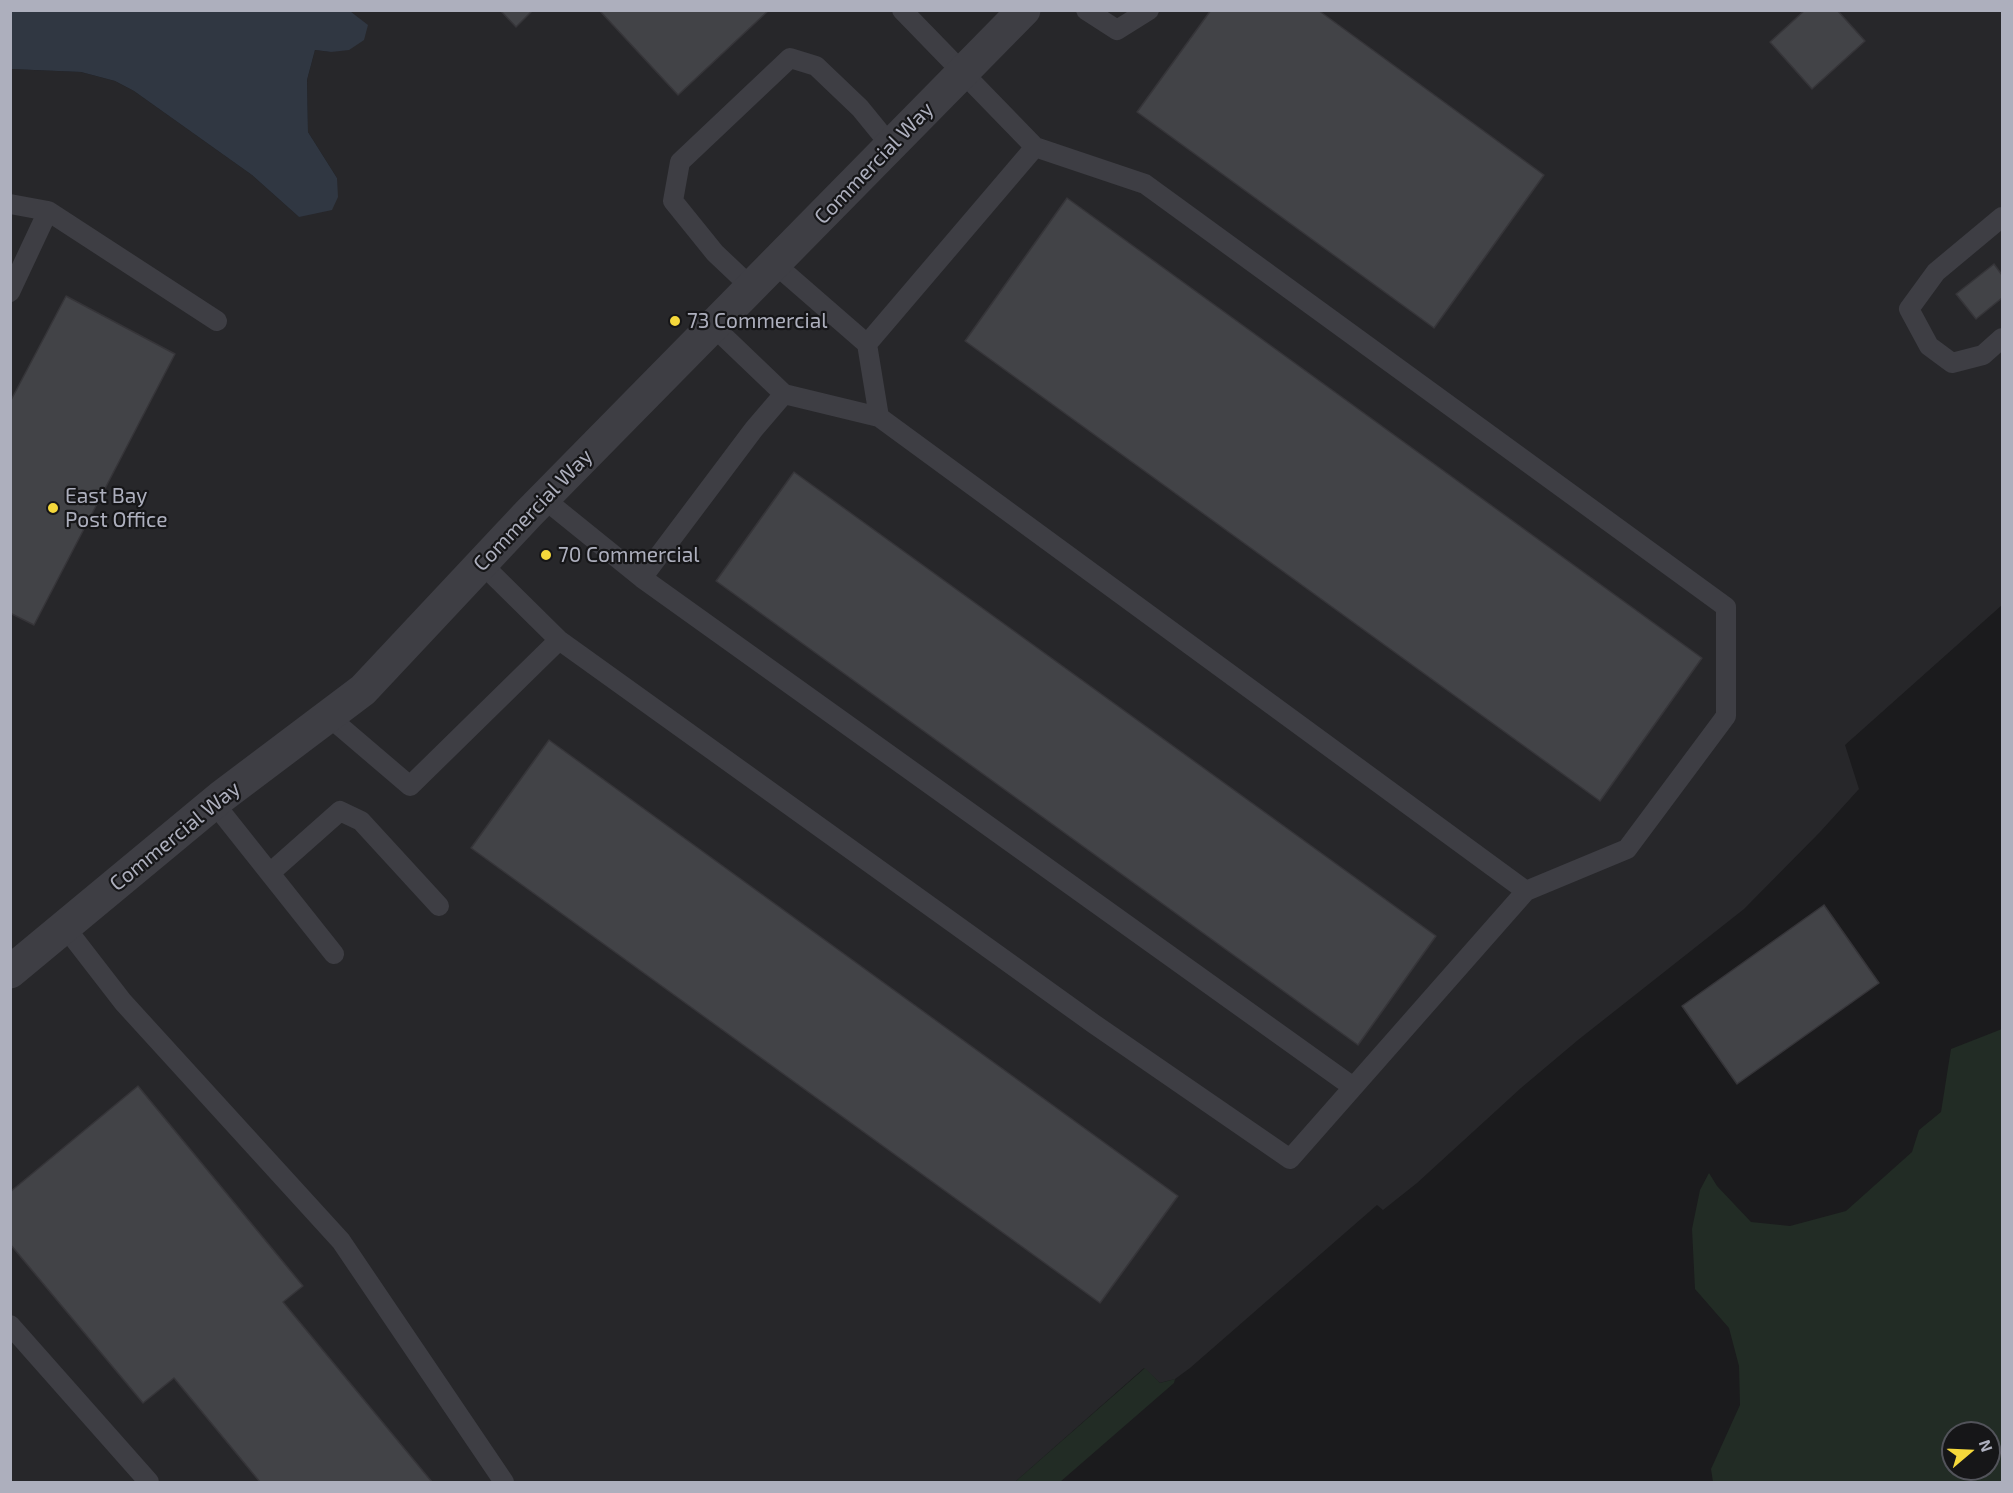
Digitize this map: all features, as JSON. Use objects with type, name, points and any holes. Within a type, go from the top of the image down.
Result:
[{"type":"street","name":"Commercial Way","points":[[10,972],[214,803],[363,690],[543,498],[1024,10]]},
{"type":"lane","points":[[481,563],[559,640],[1094,1024],[1290,1159],[1526,891],[1627,849],[1726,716],[1726,607],[1145,184],[1035,147],[902,10]]},
{"type":"lane","points":[[1086,10],[1117,30],[1149,11]]},
{"type":"lane","points":[[752,288],[715,253],[673,201],[680,162],[790,58],[816,66],[860,108],[891,146]]},
{"type":"lane","points":[[867,344],[1035,147]]},
{"type":"lane","points":[[10,204],[48,211],[217,321]]},
{"type":"lane","points":[[10,292],[48,211]]},
{"type":"lane","points":[[2002,217],[1935,272],[1909,309],[1929,346],[1952,363],[1983,355],[2002,338]]},
{"type":"lane","points":[[776,264],[867,344],[879,417]]},
{"type":"lane","points":[[714,327],[784,394],[879,417],[1526,891]]},
{"type":"lane","points":[[642,578],[754,429],[784,394]]},
{"type":"lane","points":[[543,498],[642,578],[1353,1087]]},
{"type":"lane","points":[[328,716],[410,786],[559,640]]},
{"type":"lane","points":[[214,803],[334,954]]},
{"type":"lane","points":[[270,873],[340,811],[362,820],[439,906]]},
{"type":"lane","points":[[65,927],[123,1002],[340,1241],[504,1482]]},
{"type":"lane","points":[[10,1325],[149,1482]]},
{"type":"shaded area","points":[[10,11],[350,11],[368,25],[364,40],[349,50],[331,52],[315,50],[307,80],[308,132],[337,178],[338,197],[332,210],[299,217],[252,175],[134,91],[115,81],[81,72],[11,69]]},
{"type":"shaded area","points":[[350,11],[2002,11],[2002,605],[1845,745],[1859,789],[1744,909],[1578,1040],[1521,1088],[1417,1183],[1383,1210],[1377,1205],[1190,1368],[1175,1379],[1160,1383],[1144,1368],[1015,1482],[11,1482],[10,69],[81,72],[115,81],[134,91],[252,175],[299,217],[337,178],[308,132],[307,80],[315,50],[331,52],[367,25]]},
{"type":"shaded area","points":[[2002,1029],[2002,1482],[1713,1482],[1711,1469],[1740,1405],[1739,1366],[1729,1328],[1695,1289],[1692,1229],[1700,1190],[1709,1173],[1717,1186],[1751,1222],[1790,1226],[1846,1211],[1912,1152],[1919,1130],[1941,1112],[1951,1049]]},
{"type":"shaded area","points":[[1145,1368],[1160,1383],[1175,1379],[1174,1383],[1060,1482],[1015,1482]]},
{"type":"building","points":[[500,10],[533,10],[516,27]]},
{"type":"building","points":[[599,10],[769,10],[678,95]]},
{"type":"building","points":[[1211,10],[1318,10],[1544,175],[1434,328],[1137,112]]},
{"type":"building","points":[[1805,10],[1837,10],[1865,41],[1812,89],[1770,42]]},
{"type":"building","points":[[1067,198],[1702,658],[1600,801],[965,341]]},
{"type":"building","points":[[1994,264],[2002,275],[2002,298],[1976,319],[1956,294]]},
{"type":"building","name":"East Bay Post Office","points":[[66,296],[175,354],[34,625],[10,613],[10,402]]},
{"type":"building","points":[[794,472],[1436,936],[1358,1045],[716,581]]},
{"type":"building","points":[[549,740],[1178,1196],[1100,1303],[471,848]]},
{"type":"building","points":[[1824,905],[1879,983],[1737,1084],[1682,1006]]},
{"type":"building","points":[[138,1086],[303,1286],[283,1302],[432,1482],[260,1482],[174,1378],[143,1403],[10,1244],[10,1192]]},
{"type":"place","name":"73 Commercial","points":[[675,321]]},
{"type":"place","name":"East Bay Post Office","points":[[53,508]]},
{"type":"place","name":"70 Commercial","points":[[546,555]]}]
